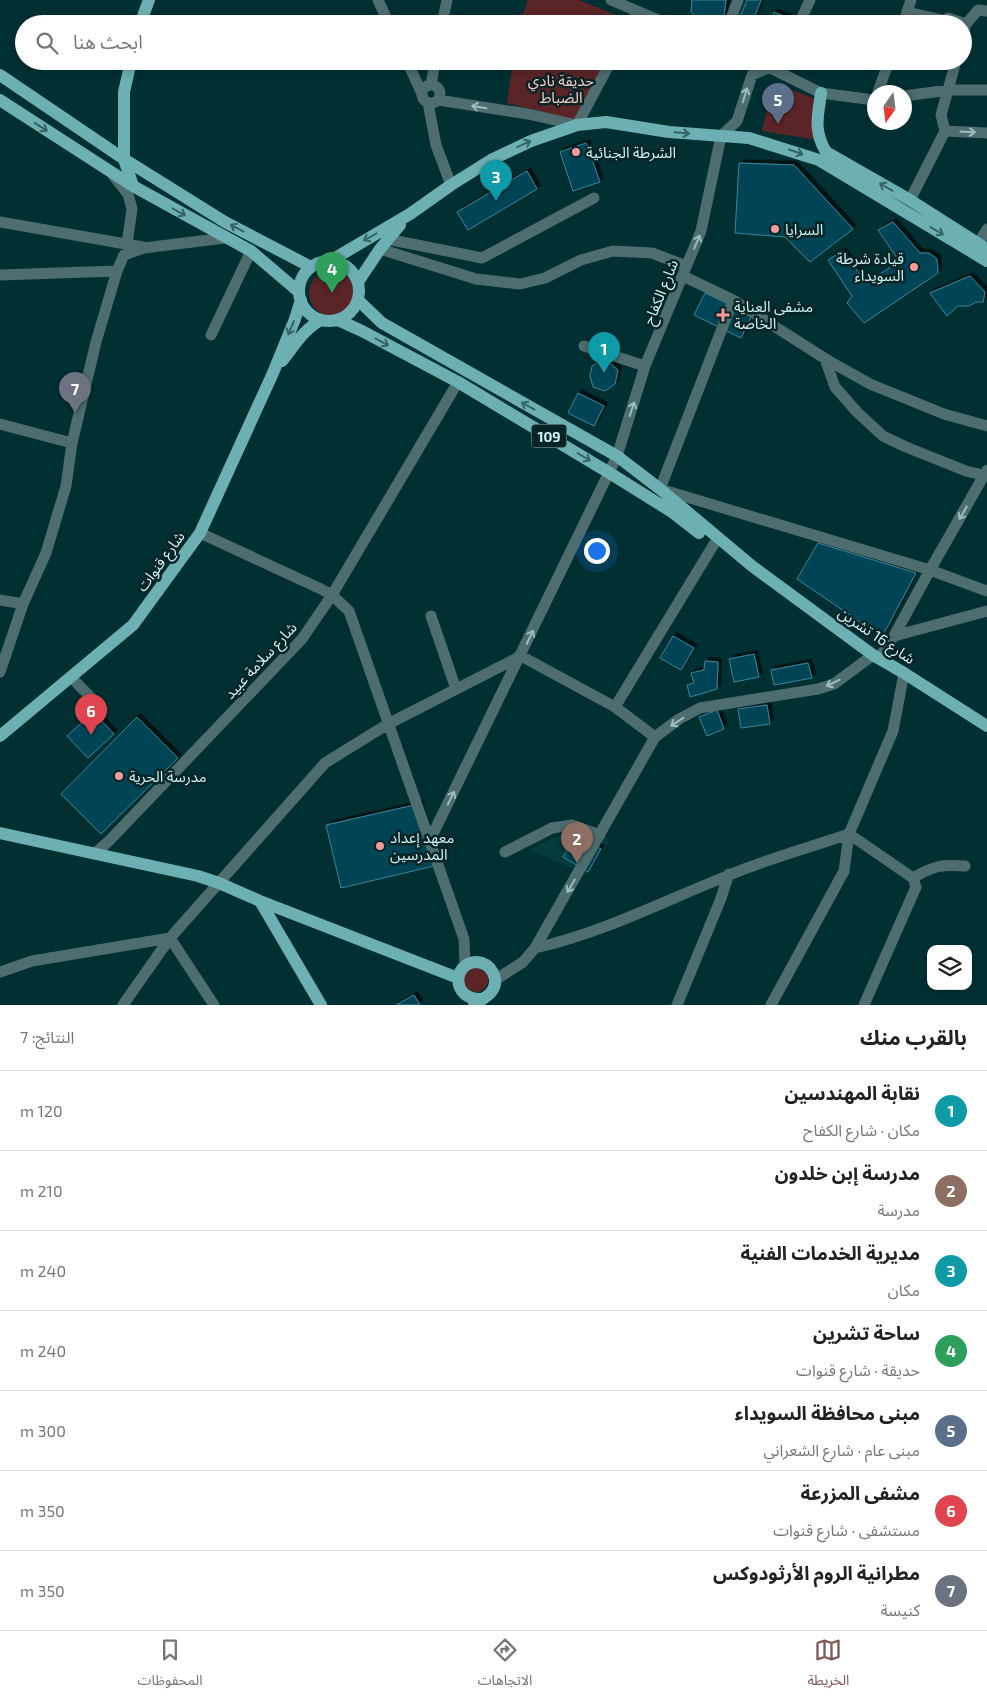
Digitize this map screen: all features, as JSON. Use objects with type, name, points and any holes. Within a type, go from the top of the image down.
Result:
[{"type":"main road","points":[[143,15],[149,0]]},
{"type":"main road","points":[[129,70],[124,92],[124,159],[133,186]]},
{"type":"main road","points":[[0,75],[124,159],[225,222],[311,267]]},
{"type":"main road","points":[[821,92],[817,126],[818,140],[826,152],[910,200],[983,247]]},
{"type":"main road","points":[[0,100],[133,186],[251,251],[300,296],[308,313],[321,320],[338,320],[347,316],[354,309],[360,288],[351,269],[344,264],[323,261],[311,267],[304,274],[300,283],[300,296]]},
{"type":"main road","points":[[330,261],[410,214],[491,160],[531,141],[577,124],[606,122],[669,132],[749,138],[819,160],[987,261]]},
{"type":"main road","points":[[358,282],[383,244],[410,214]]},
{"type":"main road","points":[[251,251],[263,242]]},
{"type":"main road","name":"شارع قنوات","points":[[0,736],[133,625],[200,533],[274,373],[295,319],[300,296]]},
{"type":"main road","points":[[358,300],[382,323],[617,456],[660,489],[752,566]]},
{"type":"main road","points":[[274,373],[302,334],[313,324],[321,320]]},
{"type":"main road","name":"109","points":[[338,320],[458,382],[672,512],[714,544],[752,566]]},
{"type":"main road","name":"شارع 16 تشرين","points":[[752,566],[876,657],[987,726]]},
{"type":"main road","points":[[0,833],[198,876],[219,883],[460,984],[466,996],[477,1002],[492,992],[495,980],[492,970],[484,964],[471,963],[465,966],[462,969],[460,984],[457,1005]]},
{"type":"main road","points":[[260,901],[321,1005]]},
{"type":"street","points":[[378,0],[385,15]]},
{"type":"street","points":[[444,15],[447,0]]},
{"type":"street","points":[[611,0],[645,15]]},
{"type":"street","points":[[732,15],[738,0]]},
{"type":"street","points":[[803,15],[810,0]]},
{"type":"street","points":[[906,15],[911,0]]},
{"type":"street","points":[[972,19],[978,10],[987,11]]},
{"type":"street","points":[[907,12],[920,15]]},
{"type":"street","points":[[413,70],[430,96],[577,124],[606,70]]},
{"type":"street","points":[[434,70],[430,96],[436,145],[451,185]]},
{"type":"street","points":[[721,136],[736,121],[752,76],[761,70]]},
{"type":"street","points":[[785,70],[821,92],[867,99]]},
{"type":"street","points":[[880,85],[886,70]]},
{"type":"street","points":[[910,200],[945,131],[941,115],[954,70]]},
{"type":"street","points":[[912,95],[949,90],[987,90]]},
{"type":"street","points":[[945,131],[987,133]]},
{"type":"street","name":"شارع الكفاح","points":[[429,842],[617,456],[646,366],[701,231],[721,136]]},
{"type":"street","points":[[111,172],[128,194],[132,209],[127,244]]},
{"type":"street","points":[[383,244],[482,258],[594,198]]},
{"type":"street","points":[[0,222],[144,248]]},
{"type":"street","points":[[983,247],[987,229]]},
{"type":"street","points":[[0,672],[24,604],[46,553],[66,486],[72,443],[96,342],[117,271],[124,255],[144,248],[225,238]]},
{"type":"street","points":[[383,244],[476,279],[520,284],[545,278],[581,260],[613,250],[652,253],[733,300],[825,359],[870,384],[915,404],[987,426]]},
{"type":"street","points":[[211,335],[251,251]]},
{"type":"street","points":[[0,275],[117,271]]},
{"type":"street","points":[[733,300],[660,489],[930,570],[987,591]]},
{"type":"street","points":[[584,346],[646,366]]},
{"type":"street","points":[[495,980],[523,962],[535,948],[655,737],[679,719],[700,708],[818,689],[834,684],[876,657],[894,636],[986,474],[966,471],[883,436],[857,412],[835,387],[825,359]]},
{"type":"street","name":"شارع سلامة عبيد","points":[[94,854],[108,842],[302,639],[332,595],[458,382]]},
{"type":"street","points":[[0,424],[72,443]]},
{"type":"street","points":[[200,533],[332,595],[349,611],[464,940],[472,952],[484,964]]},
{"type":"street","points":[[616,707],[714,544]]},
{"type":"street","points":[[0,600],[24,604]]},
{"type":"street","points":[[894,636],[987,611]]},
{"type":"street","points":[[431,616],[456,689]]},
{"type":"street","points":[[124,1005],[170,938],[325,763],[388,724],[521,656],[616,707],[655,737]]},
{"type":"street","points":[[771,1005],[844,871],[849,834],[893,731],[904,673]]},
{"type":"street","points":[[71,677],[102,709]]},
{"type":"street","points":[[505,852],[552,828],[572,825],[600,835]]},
{"type":"street","points":[[535,948],[565,942],[729,874],[849,834]]},
{"type":"street","points":[[849,834],[913,878],[916,887],[864,1005]]},
{"type":"street","points":[[913,878],[946,864],[965,866]]},
{"type":"street","points":[[677,1005],[720,901],[729,874]]},
{"type":"street","points":[[0,972],[32,961],[170,938]]},
{"type":"street","points":[[170,938],[214,1005]]},
{"type":"street","points":[[464,940],[465,966]]},
{"type":"shaded area","points":[[570,830],[610,839],[588,875],[529,850]]},
{"type":"green space","points":[[528,0],[579,0],[616,15],[522,15]]},
{"type":"green space","name":"حديقة نادي الضباط","points":[[512,70],[600,70],[575,120],[507,103]]},
{"type":"green space","points":[[779,85],[827,103],[817,140],[762,131],[768,105]]},
{"type":"green space","points":[[332,270],[345,274],[351,280],[355,293],[351,306],[345,312],[332,316],[319,312],[313,306],[309,293],[313,280],[319,274]]},
{"type":"green space","points":[[476,968],[481,969],[487,975],[487,985],[481,991],[476,992],[471,991],[465,985],[464,980],[465,975],[471,969]]},
{"type":"building","points":[[692,0],[726,0],[724,15],[694,15],[691,12]]},
{"type":"building","points":[[747,0],[761,0],[755,15],[741,15]]},
{"type":"building","points":[[586,143],[600,182],[573,191],[560,152]]},
{"type":"building","points":[[739,163],[794,165],[853,229],[810,262],[785,237],[735,233]]},
{"type":"building","points":[[527,171],[537,189],[468,230],[457,212]]},
{"type":"building","name":"قيادة شرطة السويداء","points":[[893,222],[920,253],[929,253],[937,259],[938,273],[864,323],[847,303],[852,296],[828,260],[842,251],[867,283],[899,261],[878,230]]},
{"type":"building","points":[[970,276],[985,292],[983,302],[976,302],[969,306],[958,306],[947,316],[930,293]]},
{"type":"building","name":"مشفى العناية الخاصة","points":[[705,293],[752,315],[741,338],[694,315]]},
{"type":"building","points":[[605,359],[618,370],[615,384],[605,391],[593,387],[590,376],[592,366]]},
{"type":"building","points":[[578,393],[604,406],[594,426],[568,413]]},
{"type":"building","points":[[818,543],[916,573],[882,637],[797,579]]},
{"type":"building","points":[[673,636],[694,648],[681,670],[660,658]]},
{"type":"building","points":[[754,654],[759,677],[734,682],[729,659]]},
{"type":"building","points":[[705,661],[718,662],[717,689],[690,697],[687,685],[694,683],[691,673],[704,670]]},
{"type":"building","points":[[808,663],[812,678],[774,685],[771,670]]},
{"type":"building","points":[[767,705],[770,724],[741,728],[738,709]]},
{"type":"building","points":[[717,710],[724,729],[707,736],[699,717]]},
{"type":"building","points":[[93,712],[114,734],[88,758],[67,736]]},
{"type":"building","name":"مدرسة الحرية","points":[[137,717],[178,758],[101,834],[61,794]]},
{"type":"building","name":"معهد إعداد المدرسين","points":[[419,804],[434,866],[341,888],[326,825]]},
{"type":"building","points":[[577,835],[601,849],[588,872],[563,857]]},
{"type":"building","points":[[414,995],[420,1005],[396,1005]]},
{"type":"place","name":"مبنى محافظة السويداء","points":[[778,124]]},
{"type":"place","name":"الشرطة الجنائية","points":[[576,152]]},
{"type":"place","name":"مديرية الخدمات الفنية","points":[[496,201]]},
{"type":"place","name":"السرايا","points":[[775,229]]},
{"type":"place","name":"قيادة شرطة السويداء","points":[[914,267]]},
{"type":"place","name":"ساحة تشرين","points":[[332,293]]},
{"type":"place","name":"مشفى العناية الخاصة","points":[[723,315]]},
{"type":"place","name":"نقابة المهندسين","points":[[604,373]]},
{"type":"place","name":"مطرانية الروم الأرثودوكس","points":[[75,413]]},
{"type":"place","name":"مشفى المزرعة","points":[[91,735]]},
{"type":"place","name":"مدرسة الحرية","points":[[119,776]]},
{"type":"place","name":"معهد إعداد المدرسين","points":[[380,846]]},
{"type":"place","name":"مدرسة إبن خلدون","points":[[577,863]]}]
